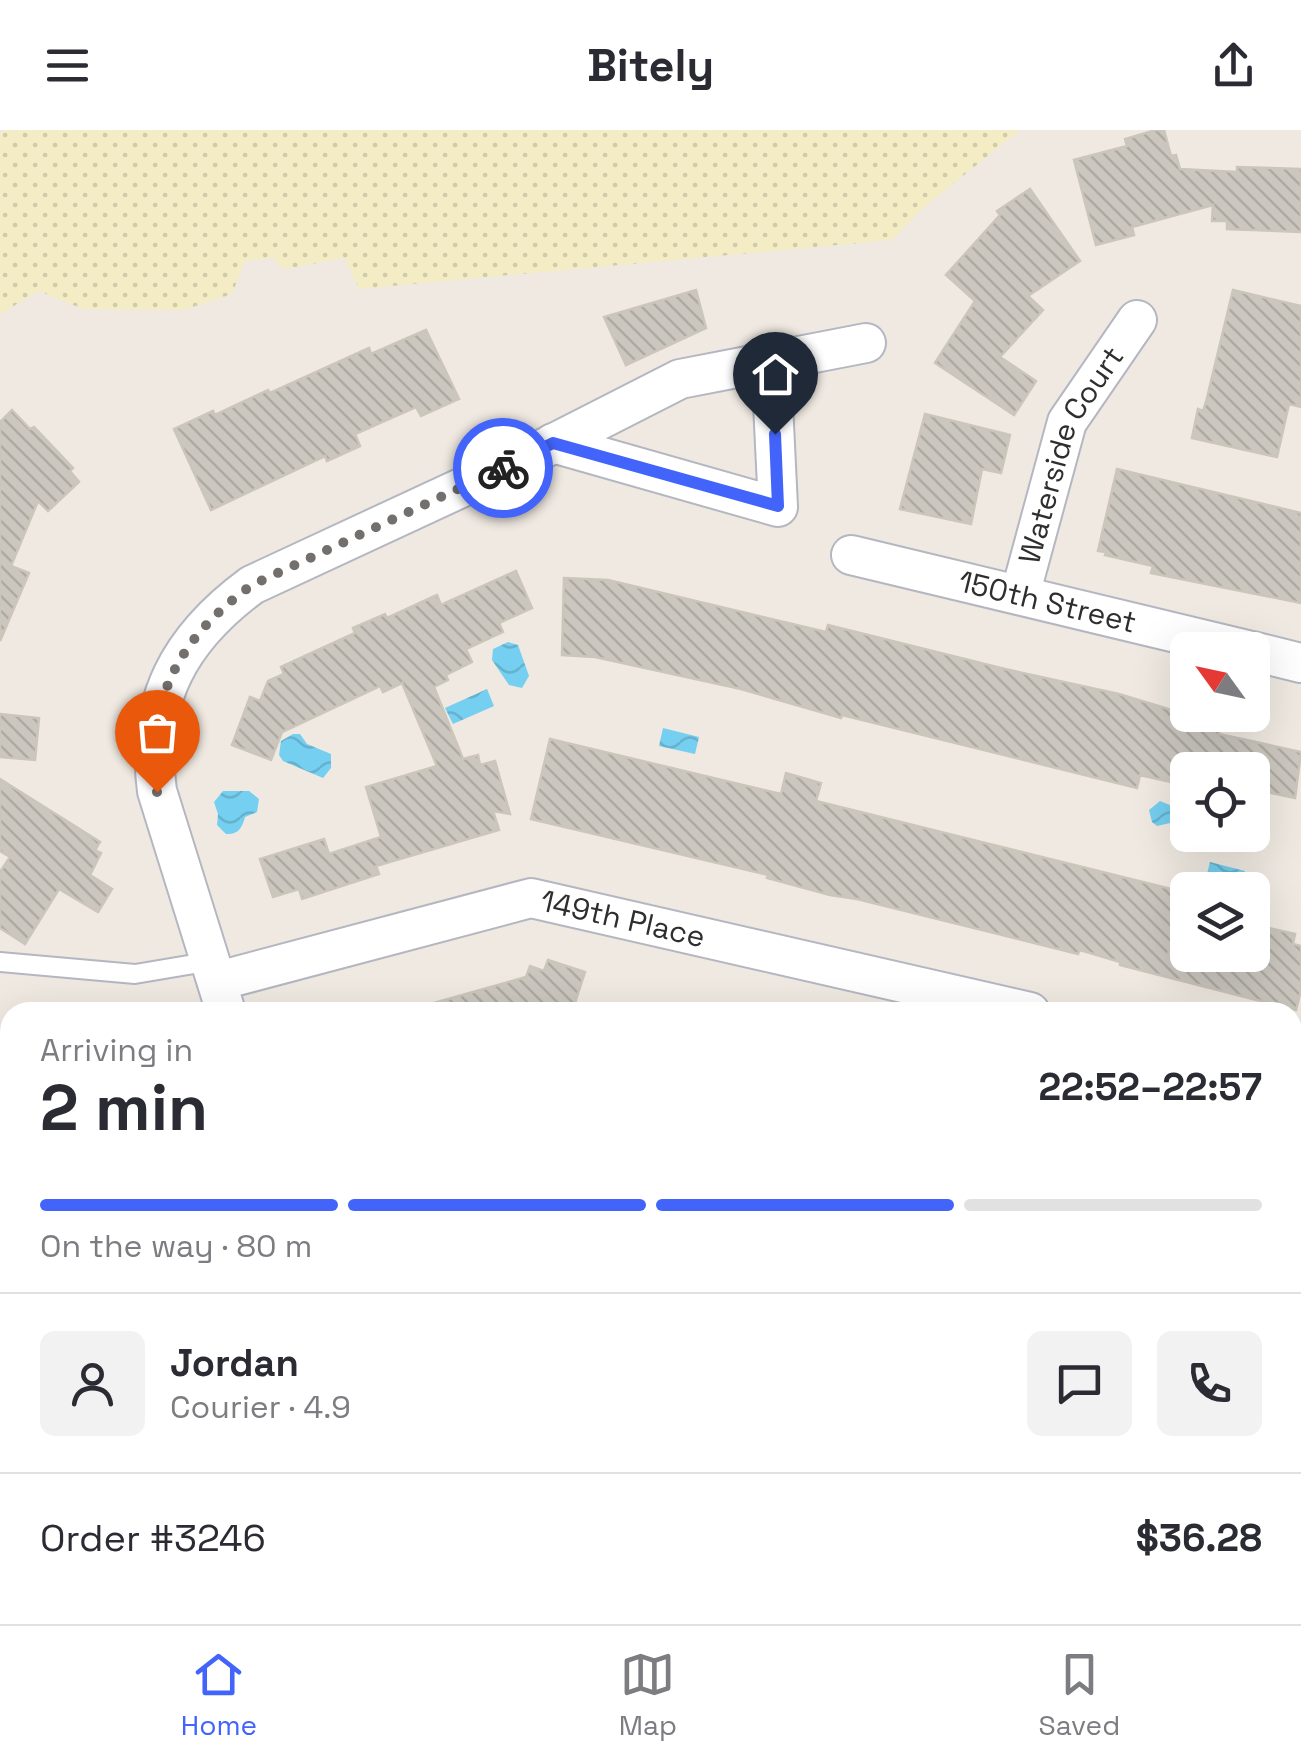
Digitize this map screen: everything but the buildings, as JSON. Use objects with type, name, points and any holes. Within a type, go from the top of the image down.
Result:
[{"type":"street","name":"Waterside Court","points":[[1020,595],[1067,422],[1137,320]]},
{"type":"street","points":[[219,985],[157,792],[153,761],[164,690],[178,660],[224,606],[252,585],[680,379],[866,343]]},
{"type":"street","points":[[553,443],[778,506],[772,362]]},
{"type":"street","name":"150th Street","points":[[851,555],[1172,632]]},
{"type":"street","name":"150th Street","points":[[1270,656],[1301,663]]},
{"type":"street","name":"149th Place","points":[[219,985],[531,898],[987,1002]]},
{"type":"lane","points":[[0,962],[219,985]]},
{"type":"sand","points":[[6,130],[1020,130],[922,209],[892,240],[359,289],[345,258],[284,269],[272,258],[245,261],[232,294],[184,310],[83,309],[39,291],[0,314],[0,134]]},
{"type":"water","points":[[508,642],[518,645],[529,676],[522,688],[509,685],[492,660],[493,649]]},
{"type":"water","points":[[487,689],[494,706],[453,724],[445,708]]},
{"type":"water","points":[[663,728],[699,737],[695,754],[659,746]]},
{"type":"water","points":[[300,734],[307,744],[331,754],[331,768],[323,778],[283,761],[279,755],[281,741]]},
{"type":"water","points":[[223,791],[249,791],[259,799],[257,812],[245,817],[234,833],[226,834],[217,825],[214,802]]},
{"type":"water","points":[[1160,801],[1170,805],[1170,823],[1157,826],[1149,810]]},
{"type":"water","points":[[1210,862],[1245,871],[1245,872],[1208,872]]},
{"type":"way so far","points":[[157,792],[153,761],[164,690],[196,634],[224,606],[252,585],[503,468]]},
{"type":"route","points":[[503,468],[553,443],[778,506],[775,434]]}]
